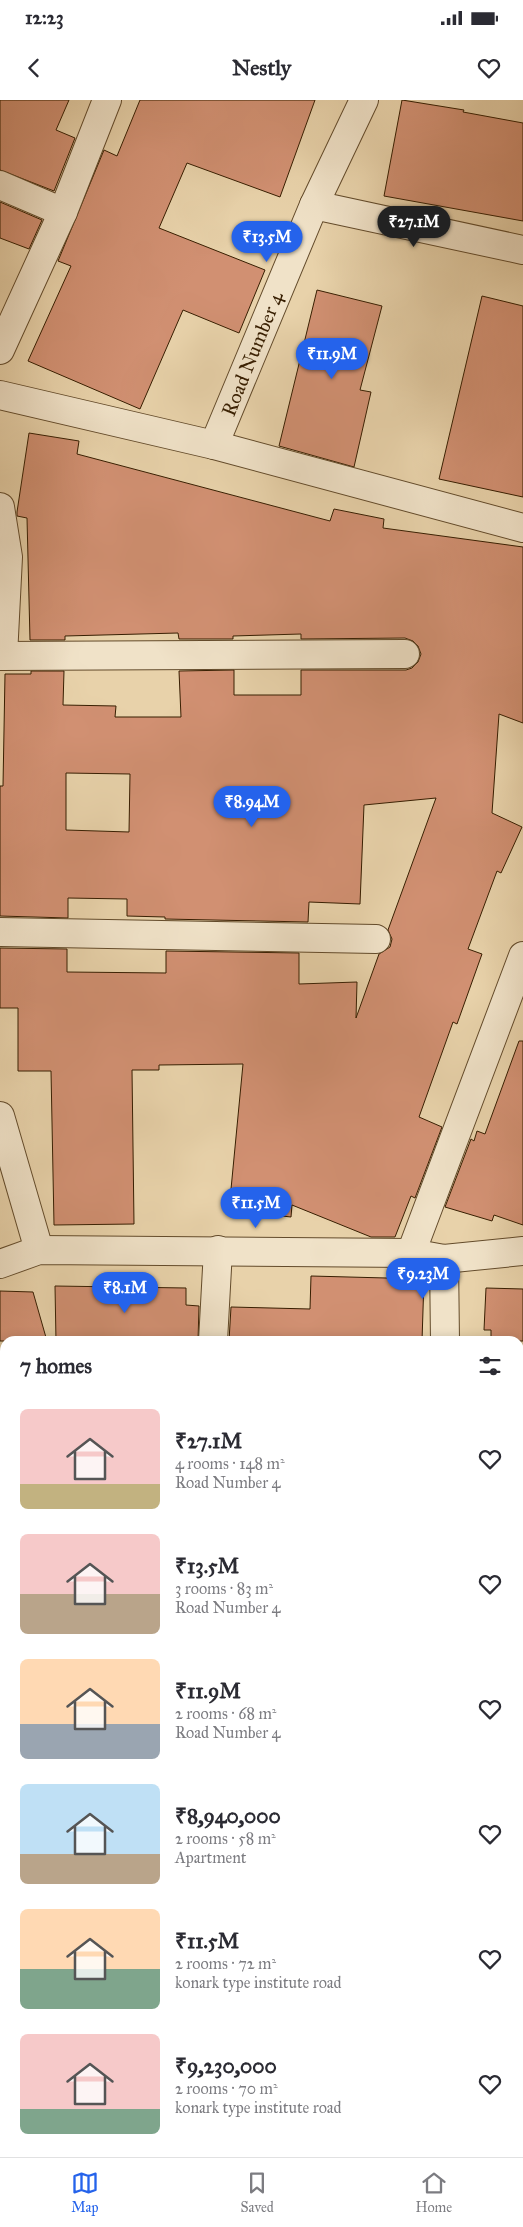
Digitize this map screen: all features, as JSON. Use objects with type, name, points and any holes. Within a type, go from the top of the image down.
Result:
[{"type":"street","points":[[0,350],[63,212],[107,100]]},
{"type":"street","name":"Road Number 4","points":[[214,445],[314,205],[364,100]]},
{"type":"street","points":[[0,185],[63,212]]},
{"type":"street","points":[[314,205],[523,250]]},
{"type":"street","points":[[0,396],[214,445],[523,528]]},
{"type":"street","points":[[0,507],[8,557],[1,656],[405,654]]},
{"type":"street","points":[[0,932],[376,939]]},
{"type":"street","points":[[411,1253],[523,956]]},
{"type":"street","points":[[0,1116],[39,1250]]},
{"type":"street","points":[[0,1264],[39,1250],[411,1253],[444,1259],[523,1251]]},
{"type":"street","points":[[213,1336],[218,1250]]},
{"type":"street","points":[[444,1259],[445,1336]]},
{"type":"building","points":[[0,100],[69,100],[56,130],[75,138],[54,191],[0,170]]},
{"type":"building","points":[[140,100],[315,100],[280,197],[187,163],[159,228],[265,270],[239,333],[183,310],[140,409],[28,361],[71,266],[58,261],[104,150],[117,156]]},
{"type":"building","points":[[402,100],[464,110],[463,112],[523,123],[523,221],[384,196]]},
{"type":"building","points":[[0,202],[42,220],[29,249],[0,238]]},
{"type":"building","points":[[317,290],[382,306],[360,390],[371,392],[354,467],[279,446]]},
{"type":"building","points":[[482,296],[523,306],[523,497],[439,479]]},
{"type":"building","points":[[29,433],[79,441],[77,454],[330,521],[334,509],[384,519],[383,528],[523,547],[523,723],[499,714],[492,813],[522,827],[501,873],[497,871],[468,949],[482,954],[457,1024],[453,1022],[419,1117],[442,1127],[415,1198],[411,1196],[395,1237],[371,1237],[292,1205],[291,1217],[229,1210],[243,1064],[159,1065],[159,1070],[132,1070],[134,1224],[54,1225],[51,1071],[18,1071],[18,1008],[0,1008],[0,948],[67,949],[67,972],[166,973],[166,951],[299,953],[299,984],[357,982],[356,1018],[379,954],[390,947],[392,939],[388,930],[436,798],[364,805],[360,904],[309,902],[308,922],[165,919],[165,917],[127,916],[127,899],[68,898],[68,918],[0,916],[0,786],[3,786],[5,674],[31,674],[31,671],[64,671],[63,705],[116,706],[115,717],[181,717],[179,671],[234,670],[234,695],[301,695],[301,670],[406,670],[412,668],[418,662],[421,654],[418,646],[413,641],[405,638],[301,639],[301,634],[233,636],[233,639],[179,639],[178,633],[65,636],[65,640],[30,640],[27,518],[17,516]],"holes":[[[66,773],[130,774],[129,832],[66,830]]]},
{"type":"building","points":[[519,1041],[523,1041],[523,1225],[494,1215],[492,1221],[445,1207],[471,1139],[474,1141],[477,1131],[485,1134]]},
{"type":"building","points":[[311,1276],[424,1279],[422,1336],[229,1336],[231,1307],[310,1309]]},
{"type":"building","points":[[55,1286],[186,1288],[186,1305],[199,1306],[198,1336],[56,1336]]},
{"type":"building","points":[[486,1288],[523,1289],[523,1336],[491,1336],[491,1330],[484,1330]]},
{"type":"building","points":[[0,1291],[33,1292],[46,1336],[0,1336]]}]
